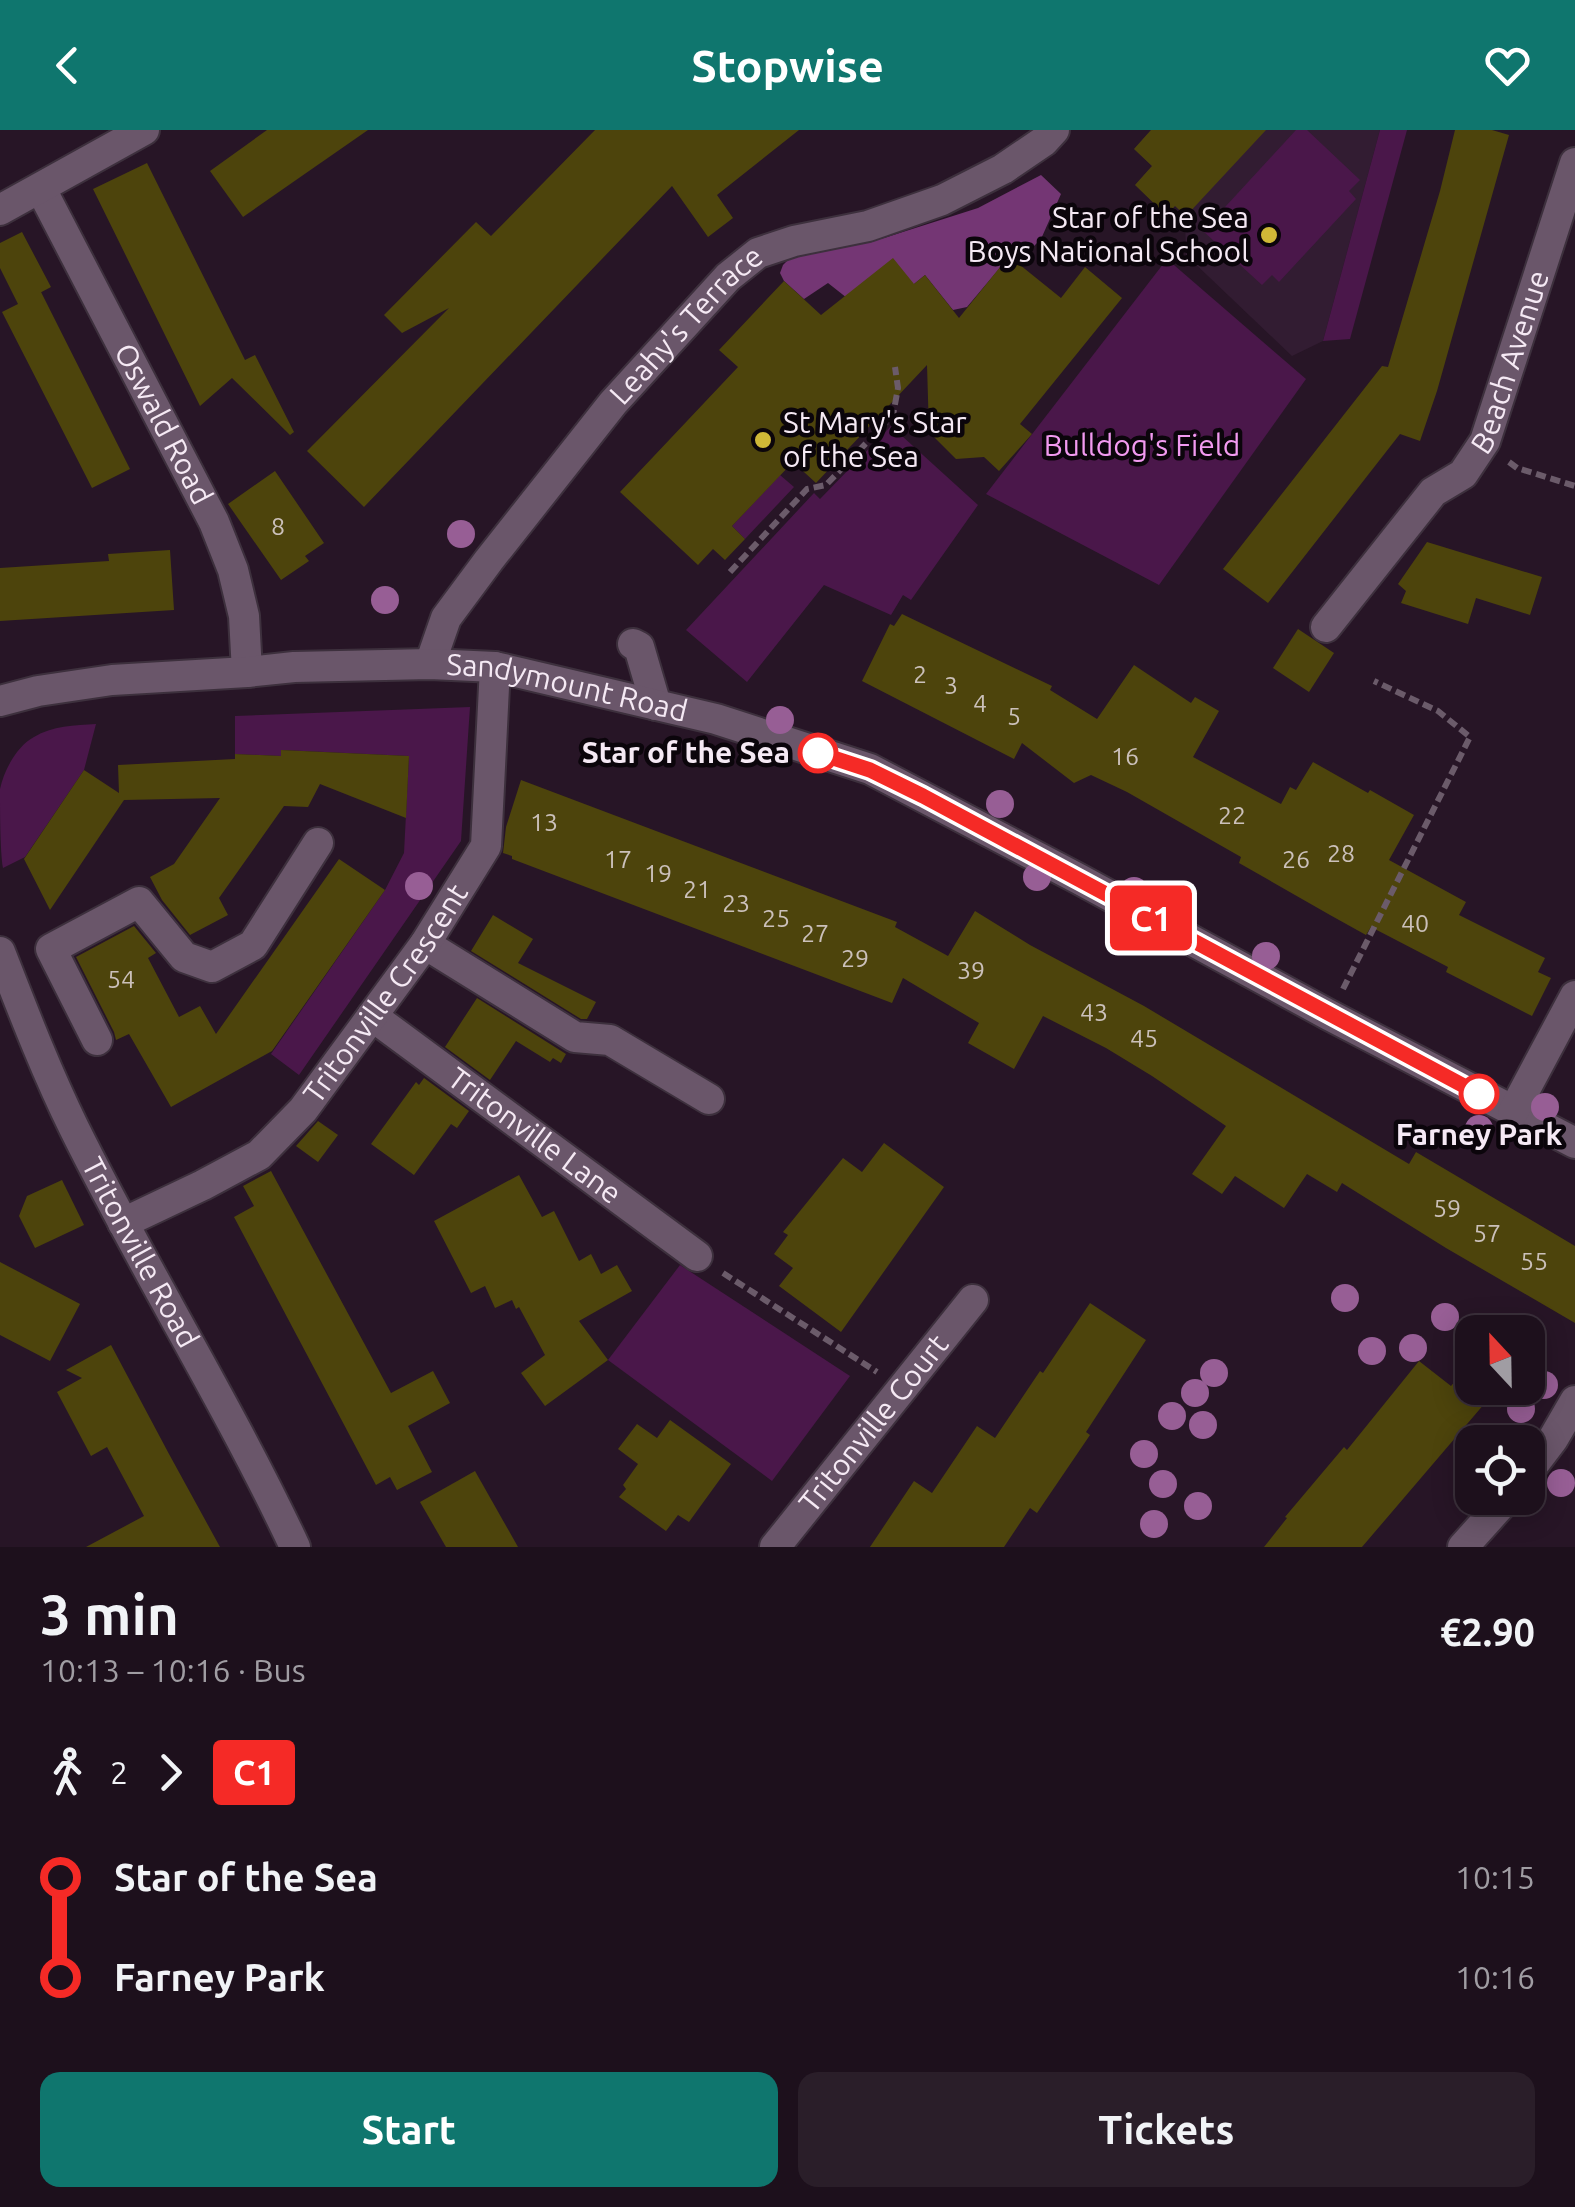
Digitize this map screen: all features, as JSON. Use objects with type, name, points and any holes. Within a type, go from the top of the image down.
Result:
[{"type":"street","points":[[0,210],[144,130]]},
{"type":"street","name":"Leahy's Terrace","points":[[430,664],[446,618],[499,567],[613,403],[728,277],[758,254],[794,241],[868,226],[942,200],[1003,169],[1054,130]]},
{"type":"street","name":"Beach Avenue","points":[[1326,627],[1433,492],[1463,474],[1485,442],[1573,178]]},
{"type":"street","name":"Oswald Road","points":[[41,189],[214,522],[233,570],[244,616],[247,672]]},
{"type":"street","points":[[633,644],[640,648],[656,705]]},
{"type":"street","name":"Sandymount Road","points":[[0,701],[112,680],[294,667],[430,664],[495,668],[716,718],[870,770],[1575,1142]]},
{"type":"street","name":"Tritonville Crescent","points":[[123,1223],[259,1155],[303,1110],[424,944],[486,846],[495,668]]},
{"type":"street","points":[[97,1040],[51,950],[139,902],[184,957],[212,967],[253,944],[318,843]]},
{"type":"street","points":[[424,944],[575,1037],[610,1040],[709,1099]]},
{"type":"street","name":"Tritonville Road","points":[[0,952],[73,1126],[262,1476],[296,1547]]},
{"type":"street","points":[[1514,1112],[1575,996]]},
{"type":"street","points":[[30,1031],[79,1006]]},
{"type":"street","name":"Tritonville Lane","points":[[372,1016],[697,1256]]},
{"type":"street","name":"Tritonville Court","points":[[775,1547],[973,1300]]},
{"type":"street","points":[[1545,1450],[1575,1401]]},
{"type":"street","points":[[1463,1547],[1491,1515]]},
{"type":"path","points":[[730,572],[807,489],[826,486],[893,416],[898,388],[895,367]]},
{"type":"path","points":[[1485,442],[1516,468],[1575,486]]},
{"type":"path","points":[[1330,1015],[1470,736],[1438,711],[1374,681]]},
{"type":"path","points":[[697,1256],[902,1388]]},
{"type":"shaded area","name":"Star of the Sea Boys National School","points":[[1151,130],[1380,130],[1323,341],[1292,356],[1186,255],[1185,216],[1175,206],[1167,215],[1135,185],[1152,166],[1134,149]]},
{"type":"shaded area","points":[[1041,175],[1061,194],[1041,239],[1019,261],[1009,257],[967,307],[953,310],[925,275],[914,284],[847,298],[828,283],[804,299],[780,273],[791,257],[884,238],[978,208]]},
{"type":"green space","points":[[1296,130],[1307,130],[1360,180],[1349,191],[1356,199],[1279,282],[1272,275],[1262,285],[1203,231]]},
{"type":"green space","points":[[1380,130],[1407,130],[1350,339],[1323,341]]},
{"type":"green space","name":"Bulldog's Field","points":[[1167,259],[1306,379],[1159,585],[986,494]]},
{"type":"green space","points":[[891,426],[978,505],[911,600],[903,595],[891,615],[824,585],[747,682],[686,630],[814,493],[820,499]]},
{"type":"green space","points":[[780,475],[794,487],[745,539],[732,526]]},
{"type":"green space","points":[[470,707],[461,841],[299,1075],[271,1054],[385,890],[404,853],[409,756],[282,750],[281,756],[235,754],[235,716]]},
{"type":"green space","points":[[96,724],[84,770],[25,857],[3,868],[0,789],[12,759],[22,746],[41,733]]},
{"type":"green space","points":[[680,1265],[850,1376],[772,1481],[608,1360]]},
{"type":"building","points":[[267,130],[368,130],[243,217],[210,171]]},
{"type":"building","points":[[595,130],[799,130],[717,195],[733,218],[708,237],[672,186],[364,507],[307,451],[449,308],[402,333],[384,315],[476,222],[491,236]]},
{"type":"building","points":[[1151,130],[1266,130],[1186,216],[1175,206],[1166,215],[1135,185],[1152,166],[1134,149]]},
{"type":"building","points":[[1455,130],[1492,130],[1509,135],[1420,441],[1400,434],[1268,603],[1223,569],[1382,366],[1388,367]]},
{"type":"building","points":[[147,163],[245,360],[255,355],[294,432],[290,435],[232,378],[200,406],[93,189]]},
{"type":"building","points":[[22,232],[51,287],[41,292],[130,469],[92,488],[2,312],[18,304],[0,268],[0,243]]},
{"type":"building","points":[[1009,256],[1061,298],[1085,267],[1122,298],[1020,424],[1032,434],[999,471],[984,457],[956,459],[929,432],[927,365],[816,483],[793,462],[732,526],[745,539],[725,560],[713,549],[698,565],[620,492],[738,367],[719,350],[784,281],[821,315],[893,258],[914,284],[925,275],[959,318]]},
{"type":"building","points":[[275,471],[324,543],[305,556],[309,561],[281,580],[228,504]]},
{"type":"building","points":[[1427,542],[1542,577],[1530,615],[1476,598],[1468,624],[1401,603],[1406,591],[1398,584]]},
{"type":"building","points":[[170,550],[174,610],[0,621],[0,568],[109,561],[108,554]]},
{"type":"building","points":[[902,614],[1052,686],[1050,690],[1097,719],[1134,665],[1191,703],[1195,697],[1219,711],[1193,757],[1281,804],[1290,787],[1296,790],[1313,762],[1414,815],[1389,860],[1466,902],[1459,915],[1545,958],[1538,972],[1551,978],[1532,1016],[1446,972],[1448,967],[1371,927],[1366,935],[1239,863],[1241,857],[1127,792],[1091,775],[1074,783],[1022,743],[1014,759],[862,681],[890,624],[894,626]]},
{"type":"building","points":[[1298,629],[1334,653],[1309,692],[1273,668]]},
{"type":"building","points":[[281,750],[409,756],[406,818],[320,784],[308,807],[284,806],[219,898],[228,915],[190,935],[162,900],[150,877],[174,864],[220,798],[124,800],[50,910],[24,859],[84,770],[119,793],[118,765],[235,759],[235,754],[281,756]]},
{"type":"building","points":[[521,780],[897,922],[895,927],[948,956],[975,911],[1144,1006],[1409,1164],[1416,1152],[1575,1246],[1575,1323],[1342,1183],[1337,1192],[1307,1174],[1284,1208],[1235,1176],[1222,1194],[1192,1174],[1226,1126],[1106,1048],[1043,1016],[1014,1069],[968,1043],[979,1023],[903,978],[892,1003],[512,859],[503,853],[506,827]]},
{"type":"building","points":[[339,859],[385,890],[272,1051],[171,1107],[129,1034],[116,1040],[76,957],[134,926],[156,953],[148,958],[179,1017],[200,1006],[216,1034]]},
{"type":"building","points":[[493,915],[533,939],[518,963],[596,1002],[587,1019],[581,1019],[471,951]]},
{"type":"building","points":[[477,998],[566,1054],[561,1063],[553,1058],[550,1062],[516,1041],[490,1080],[445,1047]]},
{"type":"building","points":[[424,1078],[469,1111],[457,1128],[451,1124],[414,1175],[371,1144],[416,1082],[419,1085]]},
{"type":"building","points":[[318,1121],[338,1135],[318,1162],[296,1146]]},
{"type":"building","points":[[884,1143],[944,1187],[841,1332],[779,1286],[793,1268],[774,1254],[788,1235],[783,1232],[843,1158],[862,1172]]},
{"type":"building","points":[[271,1171],[391,1393],[433,1371],[450,1403],[408,1426],[432,1472],[397,1490],[390,1477],[376,1485],[234,1217],[254,1206],[243,1186]]},
{"type":"building","points":[[519,1175],[542,1217],[554,1211],[579,1261],[591,1254],[601,1274],[617,1265],[632,1291],[579,1321],[608,1360],[545,1406],[521,1373],[545,1355],[519,1307],[516,1309],[512,1300],[495,1308],[485,1286],[471,1293],[434,1221]]},
{"type":"building","points":[[62,1180],[84,1225],[35,1248],[19,1216],[27,1196]]},
{"type":"building","points":[[0,1262],[80,1304],[50,1361],[0,1335]]},
{"type":"building","points":[[1090,1303],[1146,1340],[1086,1432],[1090,1435],[1037,1513],[1030,1508],[1004,1547],[870,1547],[914,1481],[932,1493],[977,1426],[995,1438]]},
{"type":"building","points":[[111,1345],[220,1547],[86,1547],[144,1516],[107,1447],[91,1456],[57,1392],[82,1378],[66,1370]]},
{"type":"building","points":[[1419,1361],[1451,1386],[1455,1381],[1455,1405],[1483,1405],[1466,1425],[1455,1425],[1455,1438],[1362,1547],[1264,1547],[1344,1447],[1347,1450]]},
{"type":"building","points":[[670,1420],[731,1464],[689,1522],[678,1515],[666,1531],[619,1497],[638,1464],[618,1449],[637,1424],[657,1438]]},
{"type":"building","points":[[475,1471],[518,1547],[446,1547],[420,1502]]},
{"type":"bus line","name":"C1","points":[[818,753],[870,770],[923,796],[1479,1094]]},
{"type":"place","name":"Star of the Sea Boys National School","points":[[1269,235]]},
{"type":"place","name":"St Mary's Star of the Sea","points":[[763,440]]},
{"type":"place","name":"Star of the Sea","points":[[818,753]]},
{"type":"place","name":"Farney Park","points":[[1479,1094]]}]
